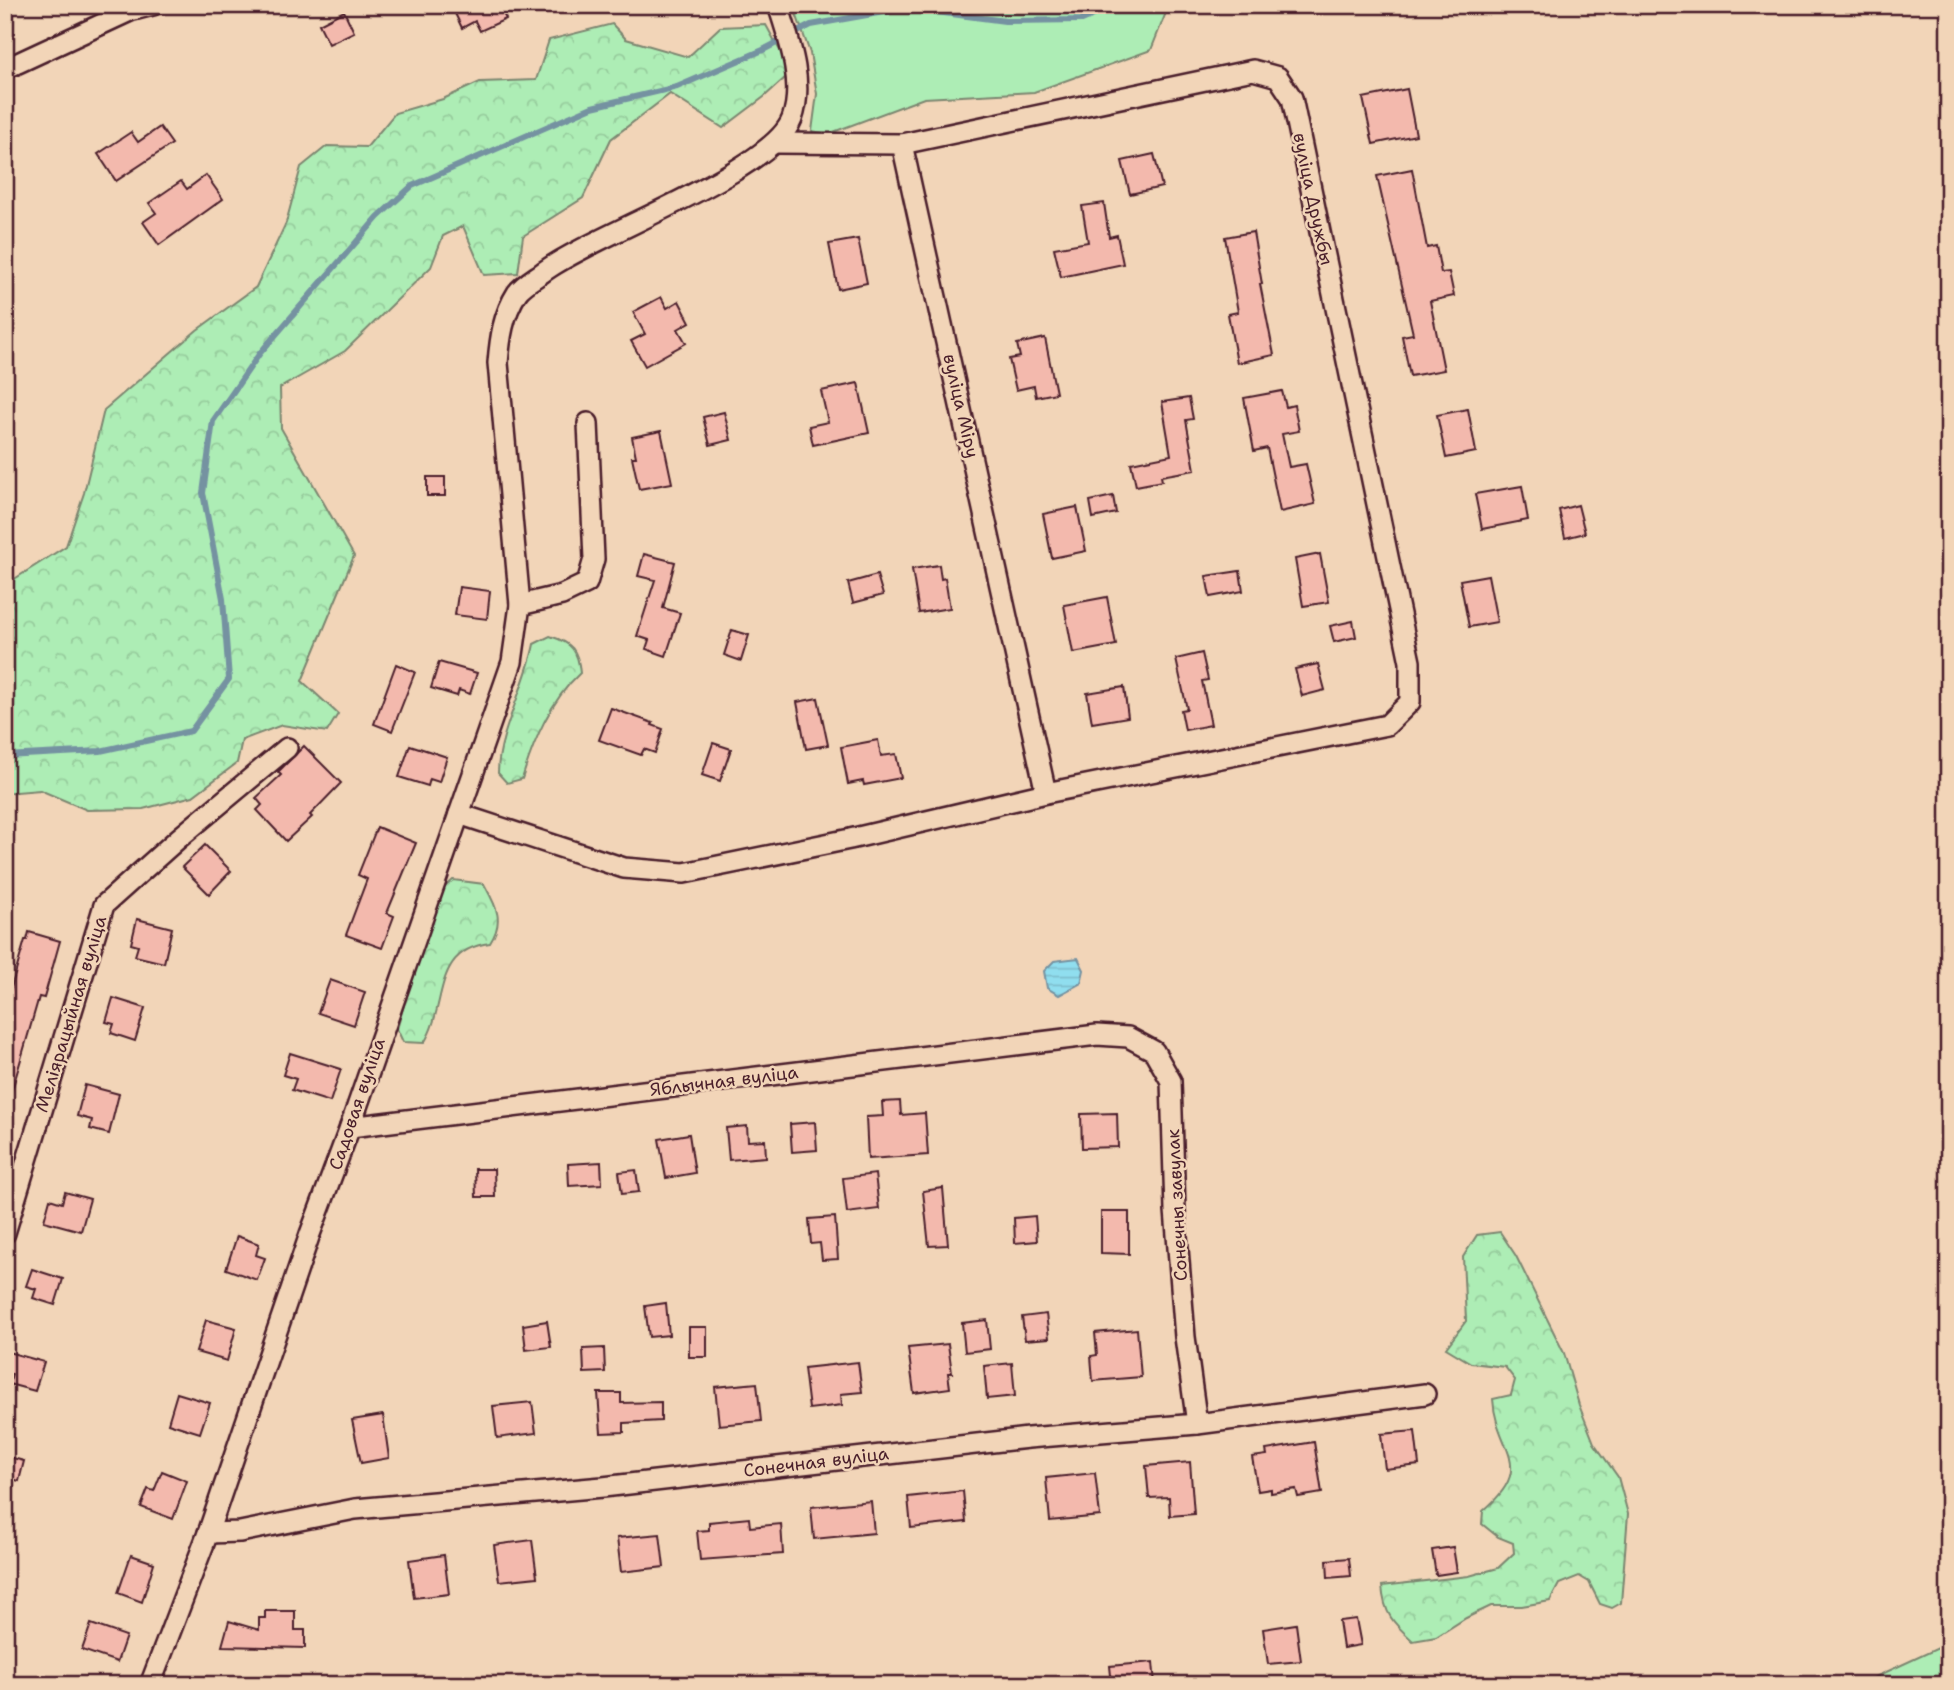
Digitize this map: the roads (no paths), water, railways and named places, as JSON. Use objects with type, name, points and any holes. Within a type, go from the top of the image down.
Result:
[{"type":"street","points":[[5,69],[130,12],[153,5]]},
{"type":"street","points":[[775,143],[792,120],[797,92],[793,60],[778,5]]},
{"type":"street","name":"вуліца Дружбы","points":[[902,144],[1253,70],[1278,77],[1292,98],[1410,662],[1410,702],[1387,725],[1046,793]]},
{"type":"street","points":[[775,143],[902,144]]},
{"type":"street","name":"Садовая вуліца","points":[[150,1685],[208,1533],[310,1234],[512,662],[520,605],[498,363],[500,329],[518,290],[565,257],[743,168],[775,143]]},
{"type":"street","name":"вуліца Міру","points":[[902,144],[1046,793]]},
{"type":"street","points":[[520,605],[562,595],[587,583],[594,559],[588,423]]},
{"type":"street","name":"Меліярацыйная вуліца","points":[[5,1233],[104,905],[287,748]]},
{"type":"street","points":[[459,814],[624,868],[684,873],[850,839],[1046,793]]},
{"type":"street","name":"Яблычная вуліца","points":[[350,1127],[1097,1035]]},
{"type":"street","name":"Сонечны завулак","points":[[1097,1035],[1128,1037],[1154,1051],[1171,1081],[1175,1210],[1185,1337],[1197,1424]]},
{"type":"street","name":"Сонечная вуліца","points":[[208,1533],[240,1532],[355,1510],[603,1487],[1028,1438],[1197,1424],[1425,1394]]},
{"type":"water","points":[[1078,958],[1084,970],[1081,983],[1059,995],[1047,988],[1044,971],[1054,961]]},
{"type":"waterway","points":[[5,756],[100,751],[191,731],[229,679],[223,599],[203,493],[213,421],[260,353],[378,217],[412,186],[592,107],[677,87],[763,50],[811,25],[906,8],[1005,21],[1082,20],[1117,5]]}]
